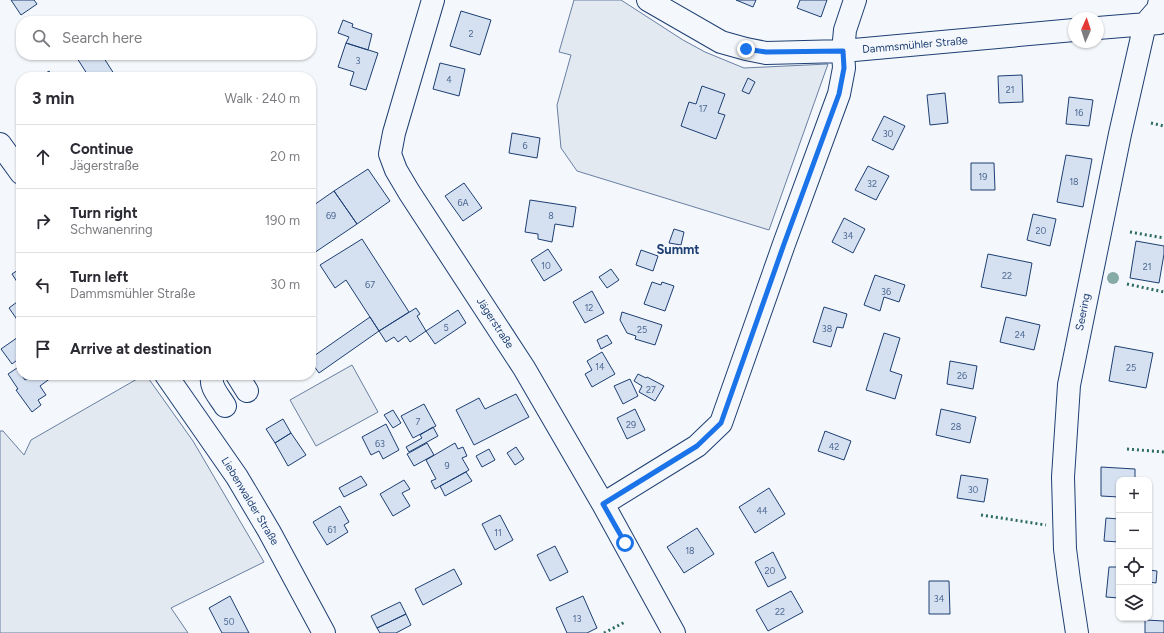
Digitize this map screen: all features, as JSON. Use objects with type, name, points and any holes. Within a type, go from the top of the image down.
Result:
[{"type":"street","name":"Jägerstraße","points":[[432,0],[394,133],[390,154],[396,170],[524,368],[603,504],[674,633]]},
{"type":"street","name":"Dammsmühler Straße","points":[[648,0],[721,42],[746,49],[766,52],[843,51],[1068,31]]},
{"type":"street","points":[[603,504],[697,446],[721,423],[839,94],[844,68],[843,51],[845,30],[855,0]]},
{"type":"street","name":"Seering","points":[[1077,633],[1065,549],[1063,477],[1069,385],[1120,134],[1160,0]]},
{"type":"street","points":[[1104,27],[1154,23]]},
{"type":"street","points":[[0,144],[16,166]]},
{"type":"street","name":"Liebenwalder Straße","points":[[169,380],[237,477],[269,531],[324,633]]},
{"type":"street","points":[[212,380],[212,385],[225,406]]},
{"type":"shaded area","points":[[574,0],[621,0],[683,40],[705,52],[744,68],[828,64],[769,230],[577,171],[561,148],[557,105],[571,55],[559,52]]},
{"type":"shaded area","points":[[352,365],[378,412],[316,446],[290,400]]},
{"type":"shaded area","points":[[135,380],[150,380],[193,441],[264,562],[171,608],[188,633],[0,633],[0,431],[3,431],[24,455],[31,440]]},
{"type":"building","points":[[11,0],[34,0],[37,4],[21,15]]},
{"type":"building","points":[[736,0],[756,0],[753,7]]},
{"type":"building","points":[[800,0],[827,0],[821,17],[797,8]]},
{"type":"building","points":[[461,11],[491,20],[480,55],[450,46]]},
{"type":"building","points":[[343,20],[353,24],[352,27],[372,34],[368,50],[346,43],[349,37],[338,33]]},
{"type":"building","points":[[346,43],[378,53],[366,90],[350,85],[354,72],[338,67]]},
{"type":"building","points":[[78,60],[105,60],[113,72],[86,72]]},
{"type":"building","points":[[440,63],[465,69],[459,96],[433,89]]},
{"type":"building","points":[[1022,75],[1023,102],[999,103],[998,76]]},
{"type":"building","points":[[748,78],[755,82],[749,94],[742,91]]},
{"type":"building","points":[[702,86],[725,94],[718,113],[725,115],[716,139],[681,126],[689,102],[696,104]]},
{"type":"building","points":[[945,93],[948,123],[930,125],[927,95]]},
{"type":"building","points":[[1069,97],[1093,100],[1089,126],[1066,124]]},
{"type":"building","points":[[884,116],[905,126],[893,150],[872,140]]},
{"type":"building","points":[[512,133],[540,138],[537,158],[509,153]]},
{"type":"building","points":[[1066,155],[1092,159],[1083,207],[1057,202]]},
{"type":"building","points":[[971,163],[994,163],[995,190],[971,190]]},
{"type":"building","points":[[868,166],[889,176],[876,200],[855,190]]},
{"type":"building","points":[[368,169],[390,201],[357,224],[334,191]]},
{"type":"building","points":[[464,183],[482,208],[463,221],[445,196]]},
{"type":"building","points":[[334,191],[357,224],[316,252],[316,204]]},
{"type":"building","points":[[530,200],[576,207],[573,227],[555,224],[552,242],[538,239],[538,234],[525,232]]},
{"type":"building","points":[[1033,214],[1056,219],[1050,246],[1027,240]]},
{"type":"building","points":[[844,218],[865,229],[853,253],[832,242]]},
{"type":"building","points":[[674,229],[684,232],[681,245],[669,243]]},
{"type":"building","points":[[362,239],[409,312],[379,331],[346,280],[335,288],[320,265]]},
{"type":"building","points":[[1136,241],[1164,246],[1159,283],[1130,278]]},
{"type":"building","points":[[548,249],[562,270],[544,281],[531,260]]},
{"type":"building","points":[[641,250],[658,256],[653,271],[636,265]]},
{"type":"building","points":[[988,254],[1032,263],[1026,296],[981,287]]},
{"type":"building","points":[[611,269],[619,280],[607,288],[599,277]]},
{"type":"building","points":[[16,271],[16,280],[12,274]]},
{"type":"building","points":[[875,275],[905,285],[899,302],[884,297],[880,311],[864,305]]},
{"type":"building","points":[[652,282],[661,285],[662,282],[674,286],[665,311],[644,304]]},
{"type":"building","points":[[592,291],[604,313],[585,323],[573,302]]},
{"type":"building","points":[[16,303],[16,318],[9,308]]},
{"type":"building","points":[[824,307],[847,314],[843,328],[837,327],[831,347],[813,342]]},
{"type":"building","points":[[416,308],[420,314],[417,316],[426,331],[410,342],[406,336],[398,342],[394,337],[386,342],[379,331]]},
{"type":"building","points":[[458,310],[466,323],[435,344],[426,331]]},
{"type":"building","points":[[622,312],[662,325],[655,345],[635,339],[636,336],[627,333],[620,320]]},
{"type":"building","points":[[370,317],[379,331],[319,373],[316,369],[316,355]]},
{"type":"building","points":[[1006,317],[1040,325],[1034,350],[1000,342]]},
{"type":"building","points":[[884,333],[900,338],[890,371],[902,375],[895,399],[866,390]]},
{"type":"building","points":[[607,335],[612,343],[601,349],[597,340]]},
{"type":"building","points":[[16,338],[16,361],[12,364],[1,349]]},
{"type":"building","points":[[1115,346],[1153,353],[1146,388],[1109,381]]},
{"type":"building","points":[[602,352],[615,374],[592,387],[585,374],[592,370],[587,361]]},
{"type":"building","points":[[950,361],[977,366],[973,389],[947,384]]},
{"type":"building","points":[[16,369],[16,380],[48,380],[40,386],[46,395],[38,400],[41,405],[32,412],[16,390],[18,389],[8,374]]},
{"type":"building","points":[[638,374],[664,386],[655,401],[639,392],[642,386],[634,381]]},
{"type":"building","points":[[630,379],[638,396],[623,404],[614,386]]},
{"type":"building","points":[[516,394],[529,417],[474,445],[456,410],[479,398],[485,409]]},
{"type":"building","points":[[424,404],[436,426],[413,438],[401,416]]},
{"type":"building","points":[[635,409],[645,430],[627,439],[617,418]]},
{"type":"building","points":[[941,409],[976,417],[970,443],[936,435]]},
{"type":"building","points":[[393,410],[401,423],[393,428],[384,415]]},
{"type":"building","points":[[283,419],[291,433],[275,443],[266,429]]},
{"type":"building","points":[[386,424],[399,450],[383,459],[379,451],[371,455],[362,437]]},
{"type":"building","points":[[433,427],[438,436],[409,452],[406,447],[422,438],[420,435]]},
{"type":"building","points":[[825,431],[851,441],[844,460],[818,451]]},
{"type":"building","points":[[291,433],[306,455],[288,466],[275,443]]},
{"type":"building","points":[[427,443],[434,455],[414,466],[407,454]]},
{"type":"building","points":[[455,443],[458,449],[463,447],[467,456],[462,458],[469,470],[435,489],[431,481],[436,479],[426,460]]},
{"type":"building","points":[[516,447],[524,459],[515,465],[507,453]]},
{"type":"building","points":[[489,449],[495,460],[482,467],[476,456]]},
{"type":"building","points":[[1101,467],[1135,469],[1135,477],[1116,477],[1116,497],[1101,496]]},
{"type":"building","points":[[466,472],[472,481],[445,496],[440,486]]},
{"type":"building","points":[[961,475],[988,479],[984,502],[957,498]]},
{"type":"building","points":[[361,476],[367,485],[344,497],[339,488]]},
{"type":"building","points":[[404,480],[410,489],[402,493],[410,506],[393,516],[380,494]]},
{"type":"building","points":[[769,488],[785,514],[755,533],[739,507]]},
{"type":"building","points":[[340,506],[349,522],[344,525],[348,532],[327,545],[313,522]]},
{"type":"building","points":[[500,515],[513,540],[495,550],[482,524]]},
{"type":"building","points":[[1106,518],[1116,519],[1116,542],[1104,541]]},
{"type":"building","points":[[697,528],[714,554],[684,573],[667,547]]},
{"type":"building","points":[[555,546],[568,572],[550,581],[537,555]]},
{"type":"building","points":[[773,552],[786,578],[768,587],[755,562]]},
{"type":"building","points":[[1109,567],[1116,567],[1116,598],[1106,597]]},
{"type":"building","points":[[454,569],[462,584],[423,605],[415,589]]},
{"type":"building","points":[[1152,570],[1157,571],[1156,583],[1152,582]]},
{"type":"building","points":[[929,581],[949,581],[950,614],[929,614]]},
{"type":"building","points":[[791,591],[803,612],[768,631],[756,610]]},
{"type":"building","points":[[230,596],[249,633],[222,633],[209,608]]},
{"type":"building","points":[[583,596],[597,628],[587,633],[567,633],[556,608]]},
{"type":"building","points":[[400,602],[406,614],[377,628],[371,616]]},
{"type":"building","points":[[406,614],[411,625],[396,633],[380,633],[377,628]]},
{"type":"building","points":[[1145,621],[1164,621],[1164,633],[1145,633]]},
{"type":"hedge","points":[[1151,123],[1164,126]]},
{"type":"hedge","points":[[1130,232],[1164,238]]},
{"type":"hedge","points":[[1127,284],[1164,292]]},
{"type":"hedge","points":[[1127,449],[1164,452]]},
{"type":"hedge","points":[[981,515],[1046,525]]},
{"type":"hedge","points":[[604,633],[625,622]]},
{"type":"district","name":"Summt","points":[[678,249]]},
{"type":"route","points":[[625,543],[603,504],[697,446],[721,423],[839,94],[844,68],[843,51],[766,52],[746,49]]}]
